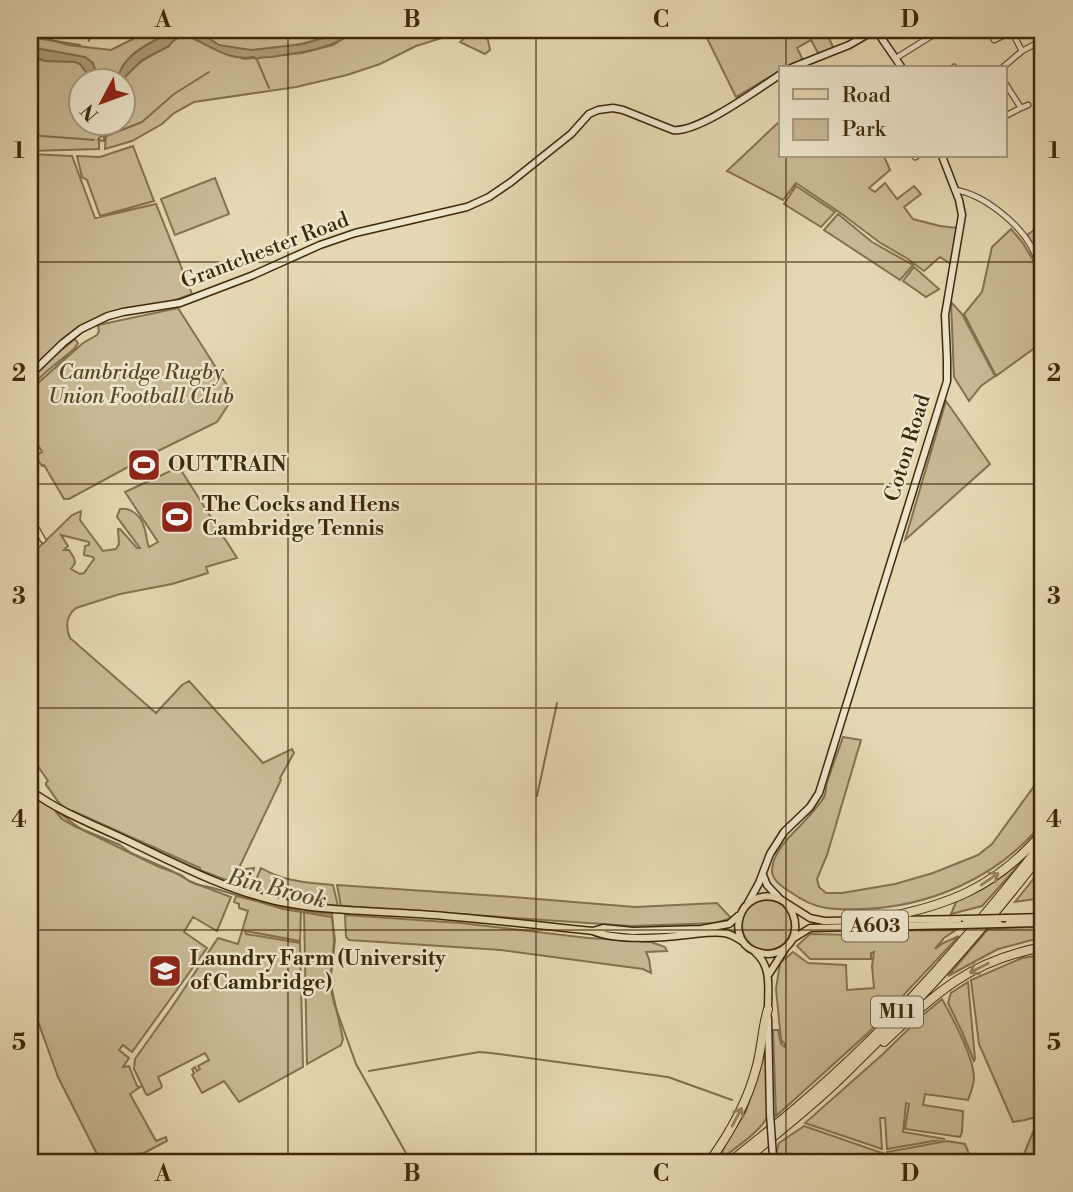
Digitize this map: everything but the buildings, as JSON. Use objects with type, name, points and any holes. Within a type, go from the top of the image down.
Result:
[{"type":"highway","points":[[877,919],[932,907],[974,890],[1007,867],[1043,832]]},
{"type":"highway","name":"M11","points":[[730,1162],[813,1094],[892,1017],[980,921],[1043,842]]},
{"type":"highway","name":"M11","points":[[743,1162],[842,1077],[958,956],[1014,891],[1043,852]]},
{"type":"highway","points":[[842,1077],[859,1066],[946,986],[993,961],[1043,947]]},
{"type":"highway","points":[[709,1162],[729,1133],[748,1096],[757,1068],[768,1009]]},
{"type":"main road","points":[[30,790],[72,814],[166,859],[235,889],[275,901],[334,909],[464,917],[593,931],[602,935],[668,937],[725,933],[743,942],[761,958],[769,974],[768,1009]]},
{"type":"main road","points":[[593,931],[603,928],[711,928],[729,924],[740,915],[748,903],[763,896],[783,901],[791,909],[795,920],[792,939],[769,974]]},
{"type":"main road","name":"A603","points":[[783,901],[819,921],[877,919],[1043,923]]},
{"type":"main road","points":[[740,915],[738,929],[743,942]]},
{"type":"main road","name":"A603","points":[[792,939],[810,928],[1043,917]]},
{"type":"main road","points":[[754,951],[769,954],[786,947]]},
{"type":"street","points":[[796,66],[849,45],[875,30],[901,66]]},
{"type":"street","points":[[896,58],[942,30]]},
{"type":"street","points":[[994,40],[1011,31],[1022,51]]},
{"type":"street","points":[[1004,66],[1022,51],[1043,40]]},
{"type":"street","points":[[1037,44],[1043,58]]},
{"type":"street","name":"Grantchester Road","points":[[30,375],[79,330],[108,316],[180,303],[344,236],[467,207],[489,197],[512,182],[571,134],[589,114],[598,110],[623,110],[680,131],[739,101],[779,75]]},
{"type":"street","points":[[1006,85],[1021,108]]},
{"type":"street","points":[[1007,115],[1028,105]]},
{"type":"street","name":"Coton Road","points":[[748,903],[770,854],[784,832],[810,807],[819,793],[947,381],[945,315],[962,215],[956,190],[943,158]]},
{"type":"street","points":[[956,190],[967,191],[992,205],[1019,230],[1030,244],[1043,272]]},
{"type":"street","points":[[30,517],[43,540]]},
{"type":"street","points":[[763,873],[764,881],[783,901]]},
{"type":"street","points":[[768,1009],[773,1160]]},
{"type":"green space","points":[[151,30],[175,30],[132,55],[124,66],[94,66],[93,63],[30,47],[30,33],[68,45],[111,50]]},
{"type":"green space","points":[[196,30],[228,30],[239,36],[250,37],[308,30],[340,30],[298,45],[245,50],[218,45]]},
{"type":"green space","points":[[356,30],[474,30],[416,46],[380,64],[347,75],[296,87],[194,102],[132,141],[105,149],[106,136],[136,136],[136,66],[169,46],[174,40],[185,35],[244,59],[302,53],[333,45]]},
{"type":"green space","points":[[703,30],[831,30],[827,34],[834,49],[819,55],[811,40],[797,48],[803,60],[790,66],[779,66],[779,71],[736,97]]},
{"type":"green space","points":[[484,37],[488,40],[490,50],[485,54],[460,42],[465,38]]},
{"type":"green space","points":[[30,53],[40,60],[70,61],[81,65],[66,66],[66,136],[102,136],[99,138],[99,149],[30,151]]},
{"type":"green space","points":[[779,122],[779,158],[885,158],[890,170],[869,188],[875,192],[885,183],[897,199],[914,186],[921,194],[904,207],[913,219],[958,228],[951,264],[940,257],[924,271],[796,183],[783,200],[727,171]]},
{"type":"green space","points":[[133,146],[154,201],[100,216],[87,180],[82,177],[77,156],[100,157]]},
{"type":"green space","points":[[30,154],[72,156],[95,218],[156,204],[192,294],[164,304],[130,309],[85,326],[30,373]]},
{"type":"green space","points":[[215,178],[229,214],[175,235],[161,199]]},
{"type":"green space","points":[[796,186],[835,212],[821,227],[784,204]]},
{"type":"green space","points":[[838,214],[872,242],[913,265],[900,280],[824,230]]},
{"type":"green space","points":[[1043,224],[1043,261],[1027,235]]},
{"type":"green space","points":[[1011,229],[1023,243],[1043,277],[1043,342],[996,376],[964,314],[982,292],[992,247]]},
{"type":"green space","points":[[914,267],[939,289],[926,297],[903,281]]},
{"type":"green space","points":[[951,302],[962,314],[995,376],[981,386],[969,401],[954,377]]},
{"type":"green space","name":"Cambridge Rugby Union Football Club","points":[[178,308],[234,396],[217,422],[69,499],[64,499],[44,465],[42,466],[35,456],[42,452],[30,430],[30,390],[83,343],[97,335],[98,325]]},
{"type":"green space","points":[[75,339],[78,343],[74,349],[30,387],[30,379]]},
{"type":"green space","points":[[946,401],[990,464],[905,540]]},
{"type":"green space","points":[[179,467],[237,558],[206,567],[208,573],[172,584],[120,594],[76,608],[68,618],[68,634],[156,713],[189,681],[263,763],[292,749],[294,753],[238,870],[254,868],[249,889],[200,870],[64,808],[46,785],[48,781],[37,765],[30,759],[30,556],[72,515],[81,511],[80,520],[103,551],[116,549],[119,544],[118,529],[140,548],[117,517],[120,509],[132,511],[139,517],[144,525],[149,547],[158,542],[125,492]],"holes":[[[61,535],[89,542],[89,545],[85,546],[84,555],[94,559],[84,573],[80,574],[71,569],[75,563],[74,558],[69,550],[64,550],[68,546]]]},
{"type":"green space","points":[[843,737],[861,740],[827,855],[817,879],[819,887],[826,893],[895,884],[933,873],[978,855],[992,844],[1043,774],[1043,801],[1034,818],[1040,826],[1003,861],[982,875],[936,896],[912,903],[862,909],[834,909],[800,899],[776,880],[772,874],[773,863],[782,845],[824,797]]},
{"type":"green space","points":[[30,795],[83,830],[189,881],[231,897],[217,931],[193,917],[184,932],[207,948],[132,1052],[123,1045],[119,1050],[129,1058],[123,1067],[129,1066],[137,1086],[140,1087],[130,1094],[156,1141],[166,1137],[167,1141],[144,1153],[99,1158],[58,1077],[30,999]]},
{"type":"green space","points":[[1026,857],[982,906],[951,914],[956,902]]},
{"type":"green space","points":[[1043,867],[1043,898],[1015,902]]},
{"type":"green space","points":[[261,868],[287,879],[333,885],[338,906],[287,900],[252,889]]},
{"type":"green space","points":[[337,885],[635,907],[717,903],[731,918],[716,923],[632,926],[341,906]]},
{"type":"green space","points":[[236,896],[301,911],[300,941],[245,931],[246,934],[300,943],[303,1067],[239,1102],[224,1081],[202,1093],[192,1075],[192,1069],[195,1067],[197,1071],[200,1069],[198,1066],[209,1060],[205,1053],[158,1077],[161,1088],[148,1095],[134,1069],[135,1059],[218,938],[238,944],[248,911],[239,908],[239,904],[234,902]]},
{"type":"green space","points":[[767,900],[785,907],[792,925],[785,943],[767,950],[749,943],[742,925],[749,907]]},
{"type":"green space","points":[[304,911],[332,914],[334,942],[330,981],[343,1039],[341,1045],[307,1064]]},
{"type":"green space","points":[[345,915],[461,923],[588,938],[651,942],[665,947],[667,951],[646,952],[651,973],[643,969],[501,950],[349,940],[346,937]]},
{"type":"green space","points":[[1043,928],[1043,937],[998,949],[948,976],[988,929]]},
{"type":"green space","points":[[956,930],[944,938],[935,949],[959,936],[868,1033],[776,1116],[773,1030],[778,1030],[781,1044],[785,1047],[781,1040],[776,989],[780,963],[793,952],[808,963],[846,965],[847,990],[874,988],[874,952],[871,953],[871,959],[810,959],[797,946],[810,934],[854,935],[854,931]]},
{"type":"green space","points":[[1043,955],[1043,1115],[1013,1122],[979,1044],[971,980],[1022,958]]},
{"type":"green space","points":[[968,982],[974,1061],[948,1003],[951,993]]},
{"type":"green space","points":[[942,999],[967,1049],[973,1069],[973,1084],[968,1100],[925,1094],[923,1105],[963,1111],[960,1137],[905,1129],[909,1104],[906,1103],[903,1132],[945,1139],[887,1149],[885,1118],[880,1118],[882,1149],[805,1123],[883,1054]]},
{"type":"green space","points":[[765,1053],[768,1087],[766,1119],[752,1135],[720,1159],[726,1143],[746,1111]]},
{"type":"green space","points":[[804,1126],[885,1154],[886,1162],[776,1162],[779,1143]]},
{"type":"green space","points":[[1043,1131],[1043,1162],[1022,1162],[1033,1132]]},
{"type":"green space","points":[[947,1141],[965,1144],[972,1162],[889,1162],[887,1152]]},
{"type":"shaded area","points":[[175,30],[196,30],[219,45],[251,50],[303,44],[340,30],[356,30],[337,42],[316,49],[256,59],[227,55],[185,35],[136,66],[124,66],[132,55]]},
{"type":"shaded area","points":[[30,47],[85,57],[94,66],[46,61],[30,56]]},
{"type":"waterway","points":[[87,30],[89,41]]},
{"type":"waterway","points":[[30,34],[42,39],[80,45]]},
{"type":"waterway","points":[[257,60],[269,88]]},
{"type":"waterway","points":[[136,124],[174,94],[209,72]]},
{"type":"waterway","points":[[30,135],[94,140]]},
{"type":"waterway","points":[[98,140],[104,141],[104,138]]},
{"type":"waterway","points":[[537,796],[557,703]]},
{"type":"waterway","name":"Bin Brook","points":[[30,782],[38,790]]},
{"type":"waterway","name":"Bin Brook","points":[[56,812],[74,826],[120,845],[195,884],[283,909],[332,917],[335,940],[330,984],[334,1003],[356,1064],[411,1162]]},
{"type":"waterway","points":[[369,1071],[479,1052],[668,1077],[732,1100]]},
{"type":"place","name":"OUTTRAIN","points":[[144,465]]},
{"type":"place","name":"The Cocks and Hens Cambridge Tennis","points":[[177,517]]},
{"type":"place","name":"Laundry Farm (University of Cambridge)","points":[[165,971]]}]
